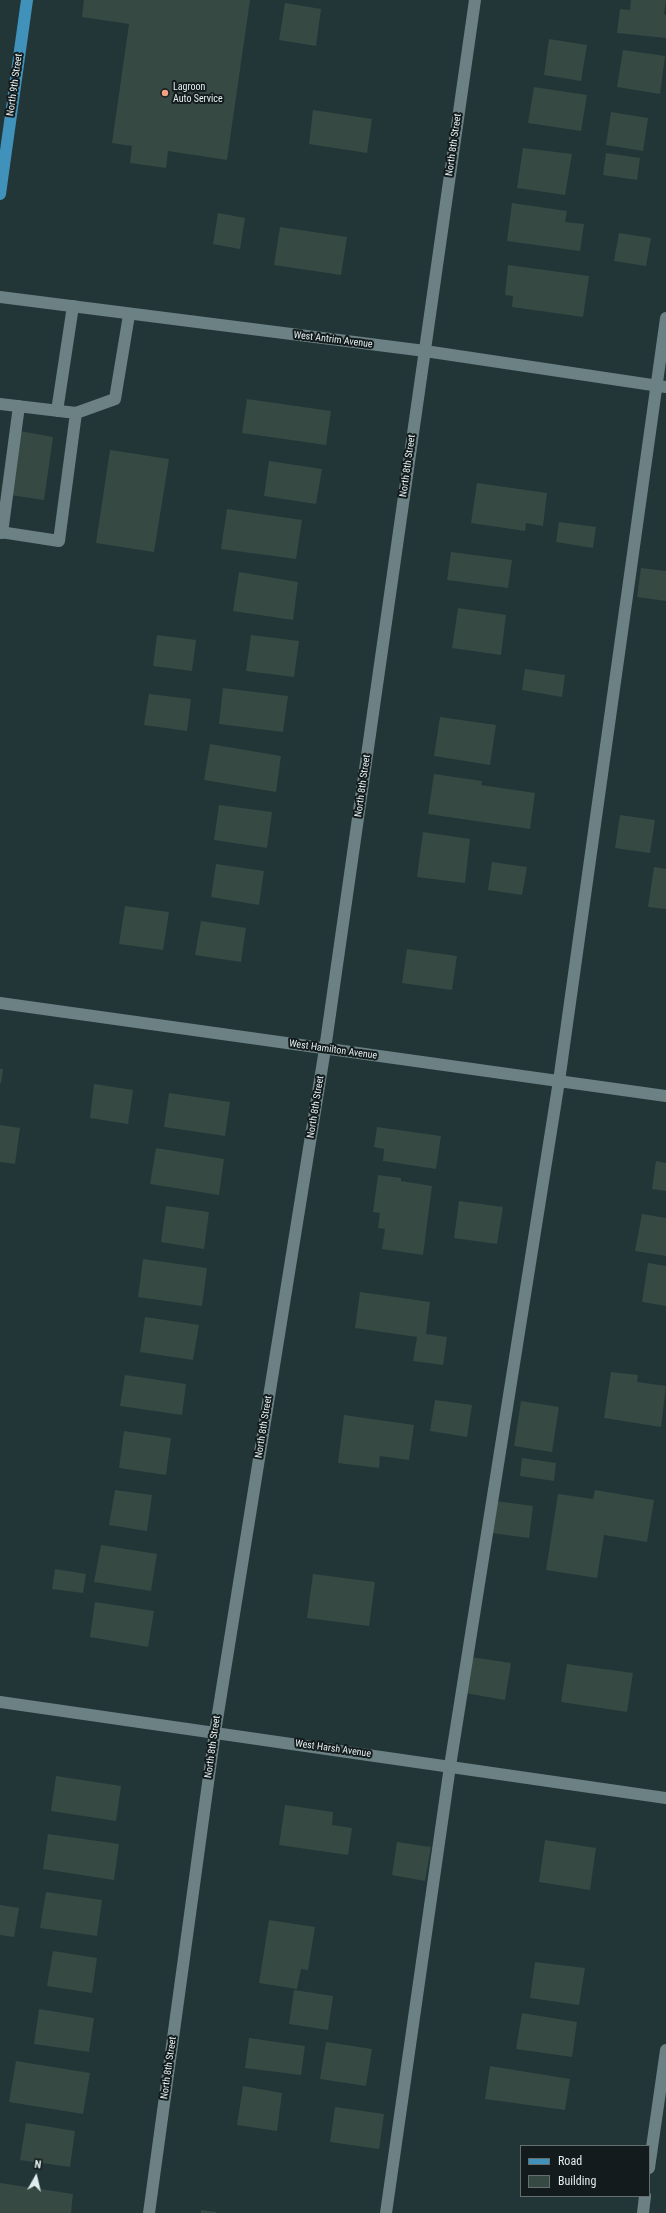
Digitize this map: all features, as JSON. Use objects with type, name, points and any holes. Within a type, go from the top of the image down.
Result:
[{"type":"main road","name":"North 9th Street","points":[[0,194],[27,0]]},
{"type":"street","name":"North 8th Street","points":[[149,2213],[215,1732],[325,1049],[475,0]]},
{"type":"street","name":"West Antrim Avenue","points":[[0,297],[129,315],[425,351],[661,386]]},
{"type":"street","points":[[57,411],[73,306]]},
{"type":"street","points":[[0,404],[76,413],[114,399],[129,315]]},
{"type":"street","points":[[386,2213],[450,1766],[559,1081],[661,386],[666,318]]},
{"type":"street","points":[[19,406],[1,533],[59,541],[76,413]]},
{"type":"street","name":"West Hamilton Avenue","points":[[0,1004],[666,1096]]},
{"type":"street","name":"West Harsh Avenue","points":[[0,1702],[666,1798]]},
{"type":"street","points":[[650,2161],[666,2050]]},
{"type":"street","points":[[643,2213],[645,2197]]},
{"type":"building","points":[[84,0],[250,0],[227,160],[168,151],[166,168],[130,163],[132,146],[112,143],[129,24],[82,17]]},
{"type":"building","points":[[631,0],[666,0],[664,14],[666,15],[666,38],[617,33],[620,9],[630,10]]},
{"type":"building","points":[[285,3],[321,9],[316,46],[279,40]]},
{"type":"building","points":[[549,39],[587,45],[581,81],[544,75]]},
{"type":"building","points":[[623,50],[665,56],[660,94],[617,87]]},
{"type":"building","points":[[534,87],[587,95],[581,131],[528,123]]},
{"type":"building","points":[[313,110],[372,119],[367,153],[309,144]]},
{"type":"building","points":[[611,112],[648,118],[643,151],[606,145]]},
{"type":"building","points":[[523,148],[572,154],[565,195],[517,188]]},
{"type":"building","points":[[606,153],[640,158],[637,180],[603,175]]},
{"type":"building","points":[[512,203],[567,211],[565,222],[584,224],[580,251],[507,241]]},
{"type":"building","points":[[218,213],[245,218],[240,249],[213,244]]},
{"type":"building","points":[[280,227],[347,237],[341,275],[274,265]]},
{"type":"building","points":[[619,233],[651,238],[646,266],[614,261]]},
{"type":"building","points":[[508,265],[589,276],[583,317],[512,307],[513,296],[505,295]]},
{"type":"building","points":[[247,399],[331,411],[326,445],[242,433]]},
{"type":"building","points":[[20,431],[53,437],[44,500],[10,495]]},
{"type":"building","points":[[110,450],[169,459],[154,552],[96,543]]},
{"type":"building","points":[[269,461],[322,469],[316,504],[264,496]]},
{"type":"building","points":[[477,483],[547,493],[543,526],[526,523],[525,531],[471,523]]},
{"type":"building","points":[[227,509],[302,520],[296,559],[221,549]]},
{"type":"building","points":[[559,522],[596,527],[593,548],[556,542]]},
{"type":"building","points":[[451,552],[512,560],[508,588],[447,580]]},
{"type":"building","points":[[641,568],[666,571],[666,601],[637,597]]},
{"type":"building","points":[[239,572],[298,582],[293,620],[233,611]]},
{"type":"building","points":[[458,608],[506,615],[501,655],[452,648]]},
{"type":"building","points":[[157,635],[196,640],[192,671],[153,666]]},
{"type":"building","points":[[251,635],[299,641],[294,677],[246,671]]},
{"type":"building","points":[[525,669],[565,675],[562,697],[522,690]]},
{"type":"building","points":[[223,688],[288,696],[283,732],[219,724]]},
{"type":"building","points":[[149,694],[191,699],[187,731],[144,725]]},
{"type":"building","points":[[440,717],[496,725],[490,765],[434,756]]},
{"type":"building","points":[[210,744],[281,756],[276,792],[204,780]]},
{"type":"building","points":[[434,774],[482,781],[481,785],[535,793],[530,829],[428,814]]},
{"type":"building","points":[[219,805],[272,812],[267,848],[214,840]]},
{"type":"building","points":[[620,815],[655,820],[650,853],[615,848]]},
{"type":"building","points":[[423,832],[470,839],[465,883],[417,877]]},
{"type":"building","points":[[492,862],[527,867],[522,895],[488,890]]},
{"type":"building","points":[[216,864],[264,871],[259,905],[211,897]]},
{"type":"building","points":[[654,867],[666,869],[666,909],[648,907]]},
{"type":"building","points":[[125,906],[169,912],[163,950],[119,944]]},
{"type":"building","points":[[201,921],[246,928],[241,962],[195,955]]},
{"type":"building","points":[[407,949],[457,956],[452,990],[402,983]]},
{"type":"building","points":[[0,1069],[3,1069],[1,1083],[0,1083]]},
{"type":"building","points":[[94,1084],[133,1090],[128,1124],[90,1118]]},
{"type":"building","points":[[169,1093],[230,1102],[225,1136],[164,1127]]},
{"type":"building","points":[[0,1125],[20,1128],[15,1164],[0,1162]]},
{"type":"building","points":[[377,1127],[441,1136],[436,1169],[383,1161],[384,1149],[374,1147]]},
{"type":"building","points":[[156,1148],[224,1159],[219,1195],[150,1184]]},
{"type":"building","points":[[656,1161],[666,1163],[666,1191],[652,1189]]},
{"type":"building","points":[[378,1175],[401,1178],[401,1181],[432,1186],[423,1255],[382,1249],[385,1229],[378,1228],[380,1213],[373,1212]]},
{"type":"building","points":[[459,1201],[503,1207],[497,1244],[454,1238]]},
{"type":"building","points":[[166,1206],[209,1212],[204,1249],[161,1242]]},
{"type":"building","points":[[642,1214],[666,1218],[666,1256],[635,1251]]},
{"type":"building","points":[[143,1259],[207,1268],[202,1306],[138,1297]]},
{"type":"building","points":[[648,1263],[666,1266],[666,1306],[642,1302]]},
{"type":"building","points":[[360,1292],[430,1302],[426,1334],[447,1337],[443,1365],[413,1361],[417,1337],[355,1328]]},
{"type":"building","points":[[145,1317],[199,1325],[193,1360],[140,1352]]},
{"type":"building","points":[[611,1372],[638,1375],[637,1382],[666,1386],[661,1427],[604,1418]]},
{"type":"building","points":[[125,1375],[186,1384],[182,1415],[120,1406]]},
{"type":"building","points":[[435,1400],[472,1405],[467,1437],[430,1431]]},
{"type":"building","points":[[521,1401],[559,1407],[552,1452],[514,1446]]},
{"type":"building","points":[[344,1415],[414,1425],[409,1460],[380,1456],[379,1468],[338,1463]]},
{"type":"building","points":[[124,1431],[171,1438],[166,1475],[119,1468]]},
{"type":"building","points":[[522,1458],[556,1463],[554,1481],[520,1476]]},
{"type":"building","points":[[115,1490],[152,1495],[147,1531],[109,1525]]},
{"type":"building","points":[[595,1490],[654,1500],[647,1542],[604,1535],[597,1578],[546,1570],[558,1494],[593,1499]]},
{"type":"building","points":[[496,1501],[533,1506],[529,1538],[491,1533]]},
{"type":"building","points":[[101,1545],[157,1554],[151,1591],[94,1582]]},
{"type":"building","points":[[55,1569],[86,1574],[83,1593],[52,1589]]},
{"type":"building","points":[[313,1574],[375,1582],[369,1626],[307,1618]]},
{"type":"building","points":[[95,1602],[154,1611],[148,1647],[90,1637]]},
{"type":"building","points":[[471,1657],[511,1663],[505,1700],[465,1693]]},
{"type":"building","points":[[567,1664],[633,1673],[627,1712],[561,1702]]},
{"type":"building","points":[[56,1776],[121,1786],[116,1821],[51,1811]]},
{"type":"building","points":[[285,1805],[333,1812],[332,1825],[352,1828],[348,1855],[279,1845]]},
{"type":"building","points":[[48,1834],[119,1844],[114,1880],[43,1869]]},
{"type":"building","points":[[545,1840],[596,1848],[590,1890],[539,1882]]},
{"type":"building","points":[[397,1842],[431,1847],[425,1881],[392,1875]]},
{"type":"building","points":[[46,1892],[102,1900],[97,1936],[40,1928]]},
{"type":"building","points":[[0,1905],[19,1908],[14,1937],[0,1935]]},
{"type":"building","points":[[269,1920],[315,1927],[308,1970],[301,1969],[297,1989],[259,1983]]},
{"type":"building","points":[[53,1951],[97,1958],[92,1993],[47,1986]]},
{"type":"building","points":[[535,1962],[585,1968],[579,2005],[530,1998]]},
{"type":"building","points":[[294,1990],[333,1996],[328,2030],[289,2024]]},
{"type":"building","points":[[39,2009],[94,2018],[89,2052],[34,2044]]},
{"type":"building","points":[[522,2013],[577,2022],[572,2057],[516,2049]]},
{"type":"building","points":[[249,2038],[305,2046],[301,2075],[245,2068]]},
{"type":"building","points":[[326,2042],[372,2049],[366,2086],[320,2079]]},
{"type":"building","points":[[16,2061],[90,2073],[83,2114],[9,2102]]},
{"type":"building","points":[[490,2066],[570,2079],[565,2110],[485,2099]]},
{"type":"building","points":[[243,2086],[282,2093],[277,2131],[237,2125]]},
{"type":"building","points":[[335,2107],[384,2114],[379,2149],[330,2142]]},
{"type":"building","points":[[26,2123],[75,2131],[70,2167],[20,2160]]},
{"type":"building","points":[[0,2183],[73,2194],[71,2213],[0,2213]]},
{"type":"building","points":[[201,2210],[216,2212],[216,2213],[201,2213]]},
{"type":"place","name":"Lagroon Auto Service","points":[[165,93]]}]
